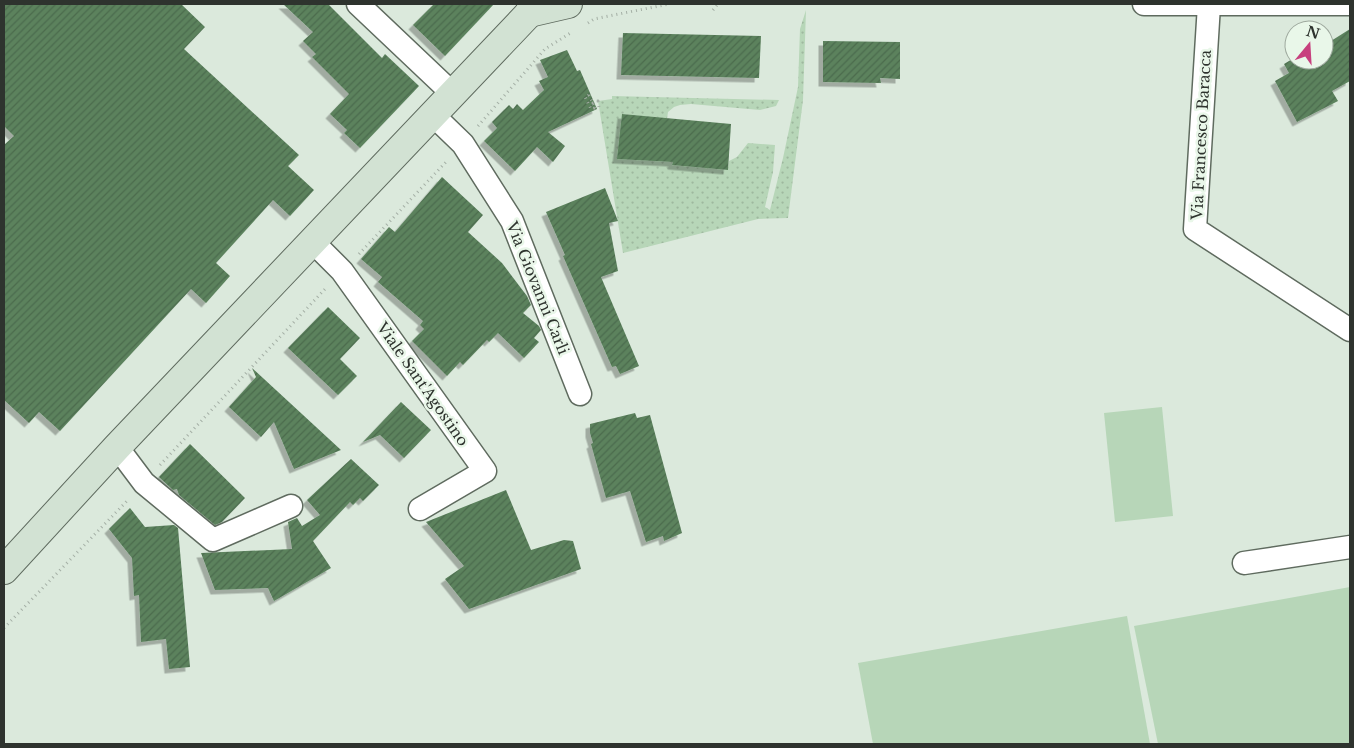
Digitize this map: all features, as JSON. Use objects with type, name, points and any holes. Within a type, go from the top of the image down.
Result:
[{"type":"main road","points":[[4,570],[312,240],[533,9],[568,4]]},
{"type":"street","points":[[358,4],[452,94]]},
{"type":"street","points":[[1144,4],[1350,4]]},
{"type":"street","name":"Via Francesco Baracca","points":[[1208,5],[1195,229],[1350,330]]},
{"type":"street","name":"Via Giovanni Carli","points":[[433,114],[463,144],[512,221],[580,394]]},
{"type":"street","name":"Viale Sant'Agostino","points":[[312,240],[342,271],[485,471],[420,509]]},
{"type":"street","points":[[117,447],[144,483],[213,540],[291,506]]},
{"type":"street","points":[[1244,563],[1350,547]]},
{"type":"path","points":[[586,24],[594,19],[669,4]]},
{"type":"path","points":[[713,10],[718,4]]},
{"type":"path","points":[[4,628],[144,483],[463,144],[545,48],[578,29]]},
{"type":"path","points":[[589,95],[592,103],[595,108],[591,109],[586,97],[589,95]]},
{"type":"green space","points":[[806,10],[803,100],[788,218],[758,219],[623,253],[598,101],[612,99],[612,96],[779,100],[776,106],[760,110],[691,104],[680,105],[668,112],[667,119],[622,114],[618,159],[673,162],[672,165],[728,170],[729,161],[737,157],[748,143],[775,145],[773,172],[765,207],[770,210],[798,87],[800,29]]},
{"type":"green space","points":[[1162,407],[1173,516],[1115,522],[1104,413]]},
{"type":"green space","points":[[1350,587],[1350,744],[1158,744],[1134,626]]},
{"type":"green space","points":[[1127,616],[1150,744],[873,744],[858,663]]},
{"type":"building","points":[[4,4],[181,4],[205,27],[184,49],[299,155],[288,166],[314,190],[290,216],[273,200],[216,263],[230,276],[206,303],[191,289],[60,431],[39,412],[29,423],[4,400],[4,145],[14,136],[4,126]]},
{"type":"building","points":[[283,4],[328,4],[382,58],[385,54],[419,86],[360,148],[344,133],[347,130],[330,114],[349,94],[312,57],[316,54],[303,41],[313,32]]},
{"type":"building","points":[[434,4],[494,4],[445,56],[413,25]]},
{"type":"building","points":[[1350,29],[1350,81],[1332,91],[1338,101],[1297,122],[1275,81],[1289,73],[1287,70],[1334,70],[1334,39]]},
{"type":"building","points":[[623,33],[761,36],[759,78],[621,75]]},
{"type":"building","points":[[823,41],[900,42],[900,79],[880,78],[881,83],[823,82]]},
{"type":"building","points":[[567,50],[577,71],[580,70],[597,109],[548,132],[565,146],[553,162],[537,147],[515,171],[484,141],[497,128],[492,122],[509,105],[513,109],[517,104],[523,110],[544,90],[539,81],[548,77],[540,60]]},
{"type":"building","points":[[622,114],[731,124],[728,170],[672,165],[673,162],[617,159]]},
{"type":"building","points":[[442,177],[483,215],[468,232],[502,263],[527,296],[531,305],[523,313],[539,326],[541,330],[534,338],[539,342],[524,358],[498,333],[489,342],[487,340],[463,365],[460,362],[447,376],[412,341],[424,329],[420,325],[423,321],[378,282],[382,277],[361,259],[389,227],[395,232]]},
{"type":"building","points":[[605,188],[618,221],[609,223],[618,271],[601,277],[639,366],[620,374],[616,366],[612,367],[563,256],[565,255],[546,212]]},
{"type":"building","points":[[328,307],[360,338],[340,359],[357,376],[338,395],[288,348]]},
{"type":"building","points":[[252,368],[341,450],[294,469],[274,422],[261,437],[229,407],[256,377]]},
{"type":"building","points":[[401,402],[431,430],[404,458],[380,435],[363,442]]},
{"type":"building","points":[[635,413],[637,418],[650,415],[682,533],[664,541],[663,536],[646,542],[630,491],[606,498],[591,444],[593,443],[590,424]]},
{"type":"building","points":[[190,444],[245,498],[222,522],[215,525],[179,495],[177,489],[173,490],[159,477]]},
{"type":"building","points":[[351,459],[379,485],[363,501],[360,498],[353,505],[350,502],[313,541],[331,568],[274,601],[268,588],[215,590],[201,553],[292,549],[288,522],[297,518],[302,526],[320,515],[307,500]]},
{"type":"building","points":[[506,490],[531,550],[564,540],[573,541],[581,569],[469,609],[445,579],[464,566],[426,522]]},
{"type":"building","points":[[130,508],[145,527],[174,525],[178,528],[190,667],[169,669],[166,639],[141,642],[139,595],[134,596],[132,558],[109,529]]}]
